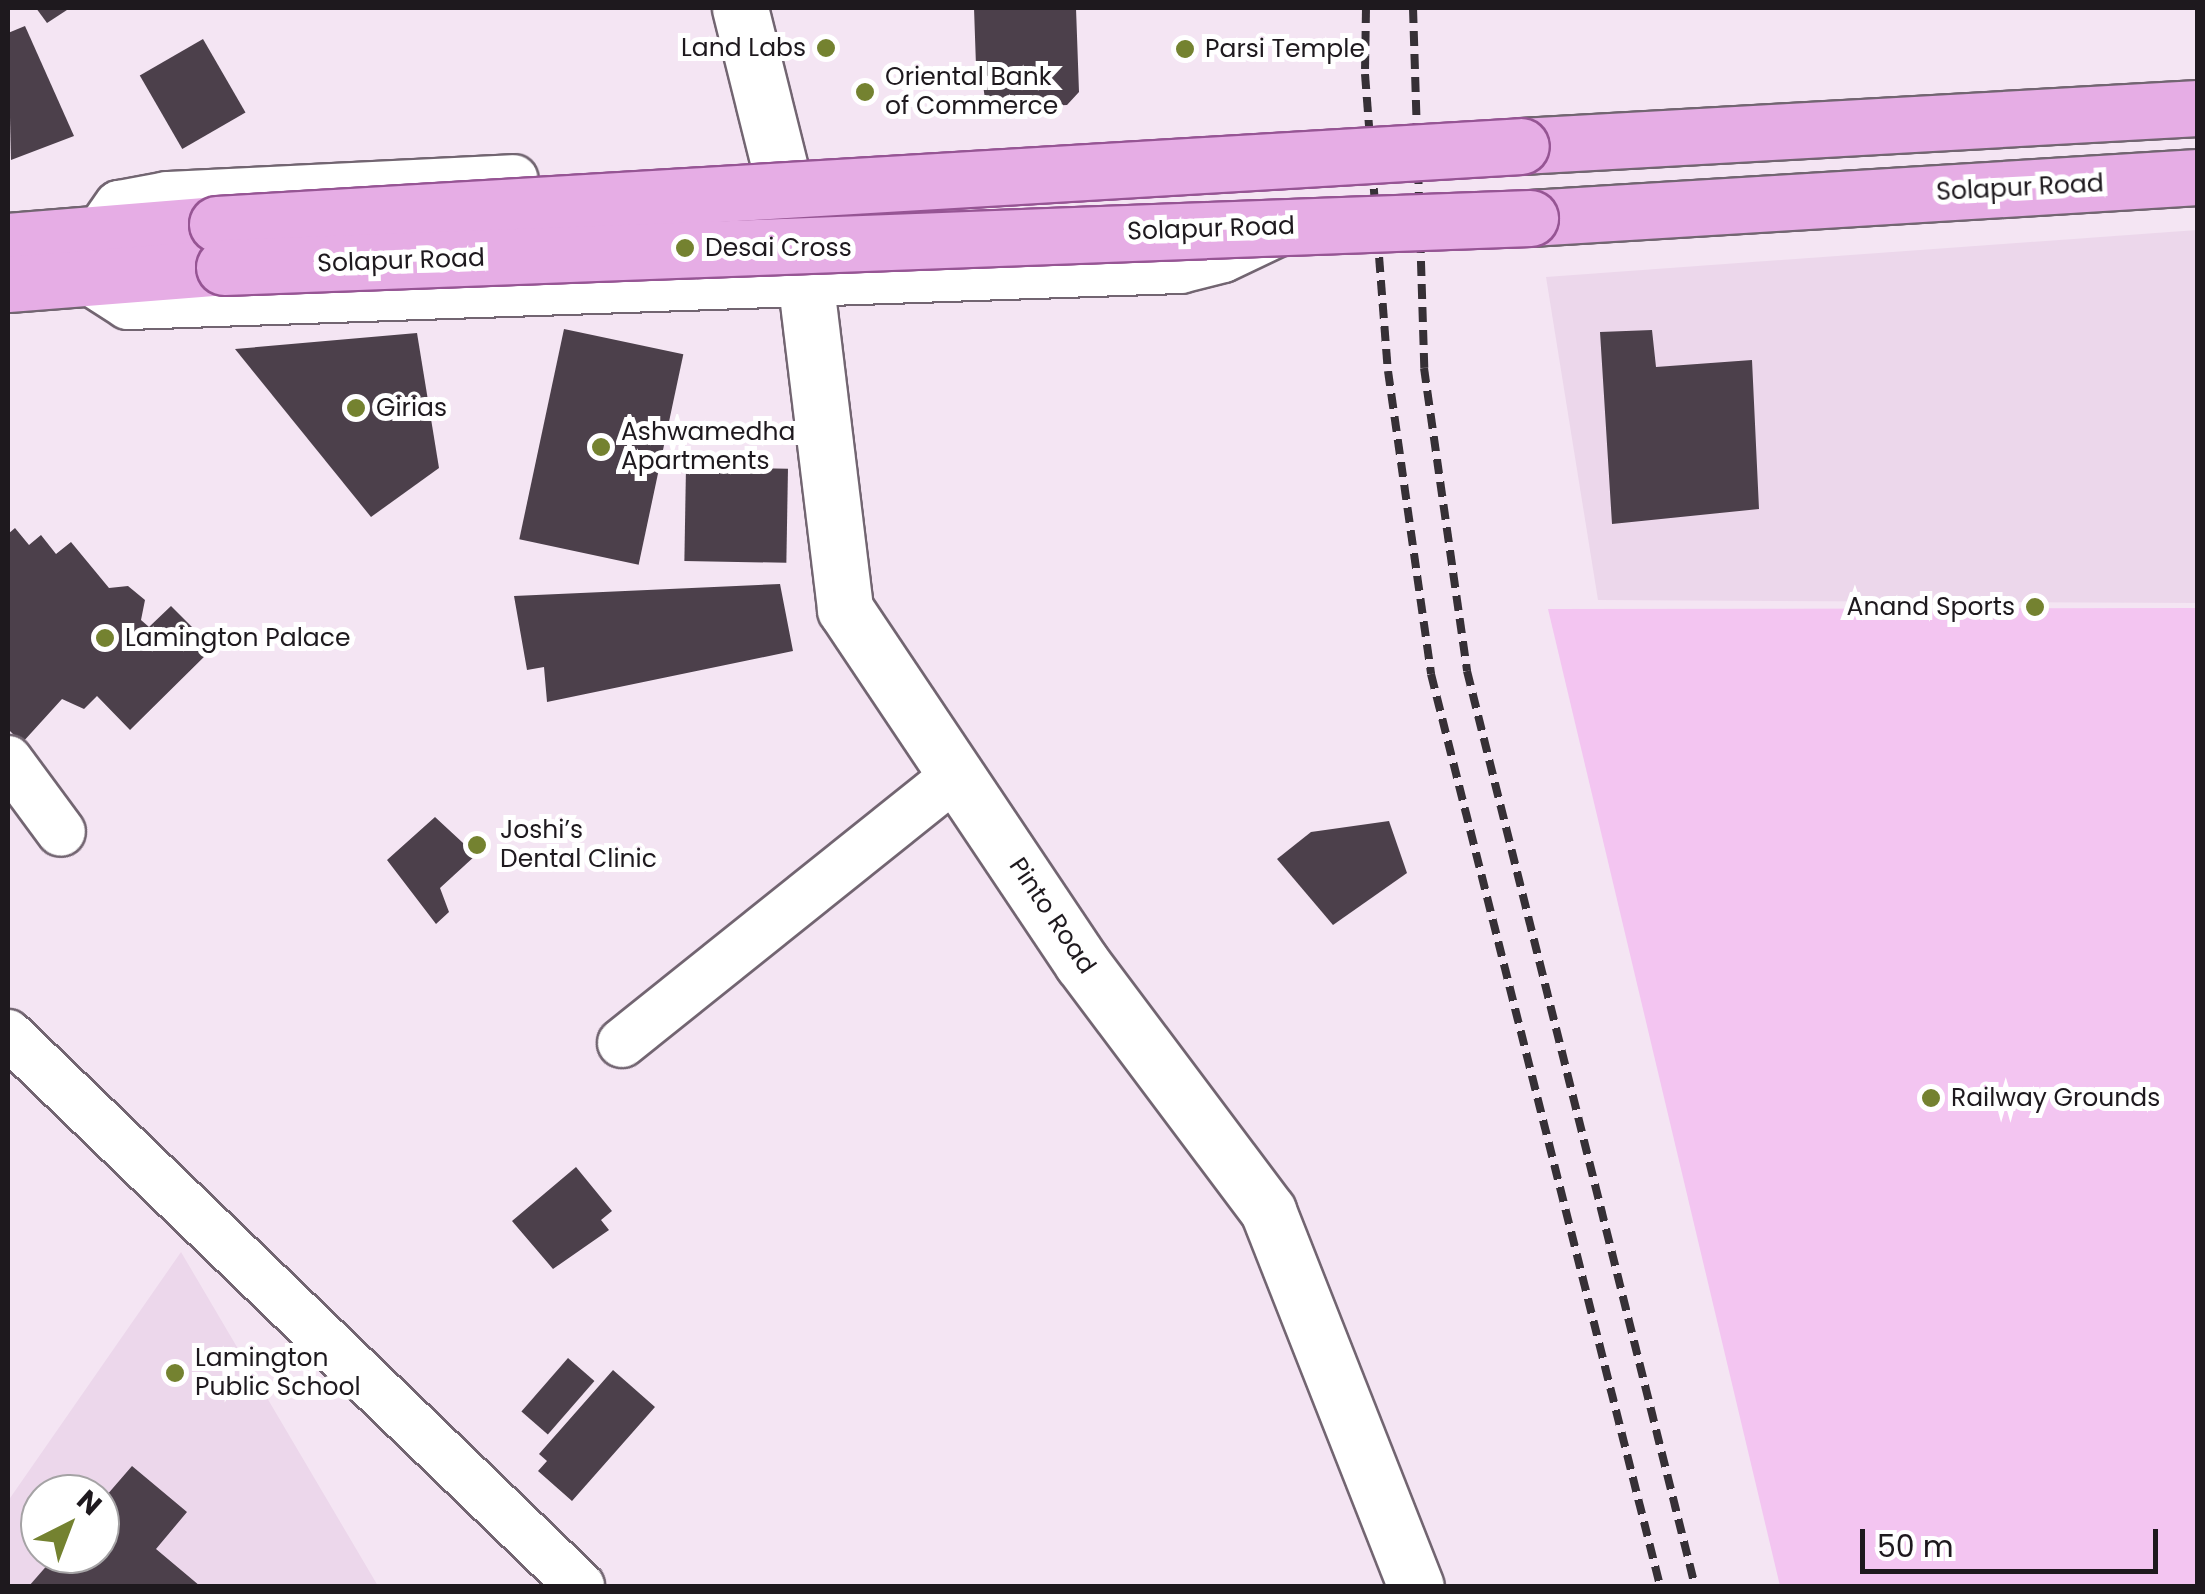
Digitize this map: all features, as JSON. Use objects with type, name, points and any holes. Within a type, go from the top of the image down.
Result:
[{"type":"main road","points":[[8,284],[91,257],[1301,159],[2198,108]]},
{"type":"main road","name":"Solapur Road","points":[[220,246],[1530,218],[2198,177]]},
{"type":"main road","points":[[8,241],[91,257]]},
{"type":"street","name":"Pinto Road","points":[[740,8],[806,278],[846,610],[1082,963],[1268,1211],[1416,1586]]},
{"type":"street","points":[[1290,226],[1224,258],[1180,269],[806,278],[128,305],[91,257],[119,205],[167,196],[786,190],[1239,135],[1274,144],[1301,159]]},
{"type":"street","points":[[8,760],[61,832]]},
{"type":"street","points":[[622,1042],[957,775]]},
{"type":"street","points":[[8,1034],[580,1586]]},
{"type":"shaded area","points":[[2197,230],[2197,603],[1598,600],[1546,277]]},
{"type":"shaded area","name":"Railway Grounds","points":[[2197,608],[2197,1586],[1780,1586],[1548,609]]},
{"type":"shaded area","name":"Lamington Public School","points":[[181,1252],[378,1586],[8,1586],[8,1501],[20,1484],[20,1574],[120,1574],[120,1474],[27,1474]]},
{"type":"building","points":[[36,8],[70,8],[47,23]]},
{"type":"building","points":[[974,8],[1076,8],[1079,92],[1067,105],[1022,107],[1009,94],[1008,103],[986,106],[983,85],[987,89],[991,79],[976,66]]},
{"type":"building","points":[[25,26],[74,136],[11,160],[8,33]]},
{"type":"building","points":[[203,39],[246,113],[182,149],[140,76]]},
{"type":"building","name":"Ashwamedha Apartments","points":[[564,329],[683,354],[639,565],[519,539]]},
{"type":"building","points":[[1652,330],[1656,367],[1752,360],[1759,509],[1612,524],[1600,332]]},
{"type":"building","name":"Girias","points":[[417,333],[439,468],[371,517],[235,349]]},
{"type":"building","points":[[686,467],[788,469],[786,563],[684,561]]},
{"type":"building","name":"Lamington Palace","points":[[15,528],[29,545],[41,535],[56,554],[71,542],[109,588],[128,586],[145,600],[141,620],[149,627],[171,606],[213,648],[130,730],[97,696],[84,709],[62,699],[22,743],[8,729],[8,534]]},
{"type":"building","points":[[780,584],[793,651],[547,702],[544,667],[527,670],[514,596]]},
{"type":"building","points":[[435,817],[476,855],[440,888],[449,912],[436,924],[387,860]]},
{"type":"building","points":[[1389,821],[1407,873],[1333,925],[1277,859],[1311,832]]},
{"type":"building","points":[[576,1167],[612,1211],[601,1220],[609,1230],[553,1269],[512,1221]]},
{"type":"building","points":[[568,1358],[594,1381],[548,1435],[521,1412]]},
{"type":"building","points":[[613,1370],[655,1407],[572,1501],[538,1471],[547,1461],[539,1454]]},
{"type":"building","points":[[132,1466],[187,1512],[156,1549],[200,1586],[29,1586],[40,1574],[120,1574],[120,1480]]},
{"type":"railway","points":[[1366,8],[1365,74],[1388,371],[1431,674],[1660,1586]]},
{"type":"railway","points":[[1413,8],[1424,368],[1467,671],[1695,1586]]},
{"type":"place","name":"Land Labs","points":[[826,48]]},
{"type":"place","name":"Parsi Temple","points":[[1185,49]]},
{"type":"place","name":"Oriental Bank of Commerce","points":[[865,92]]},
{"type":"place","name":"Desai Cross","points":[[685,248]]},
{"type":"place","name":"Girias","points":[[356,408]]},
{"type":"place","name":"Ashwamedha Apartments","points":[[601,447]]},
{"type":"place","name":"Anand Sports","points":[[2035,607]]},
{"type":"place","name":"Lamington Palace","points":[[105,638]]},
{"type":"place","name":"Joshi’s Dental Clinic","points":[[477,845]]},
{"type":"place","name":"Railway Grounds","points":[[1931,1098]]},
{"type":"place","name":"Lamington Public School","points":[[175,1373]]}]
